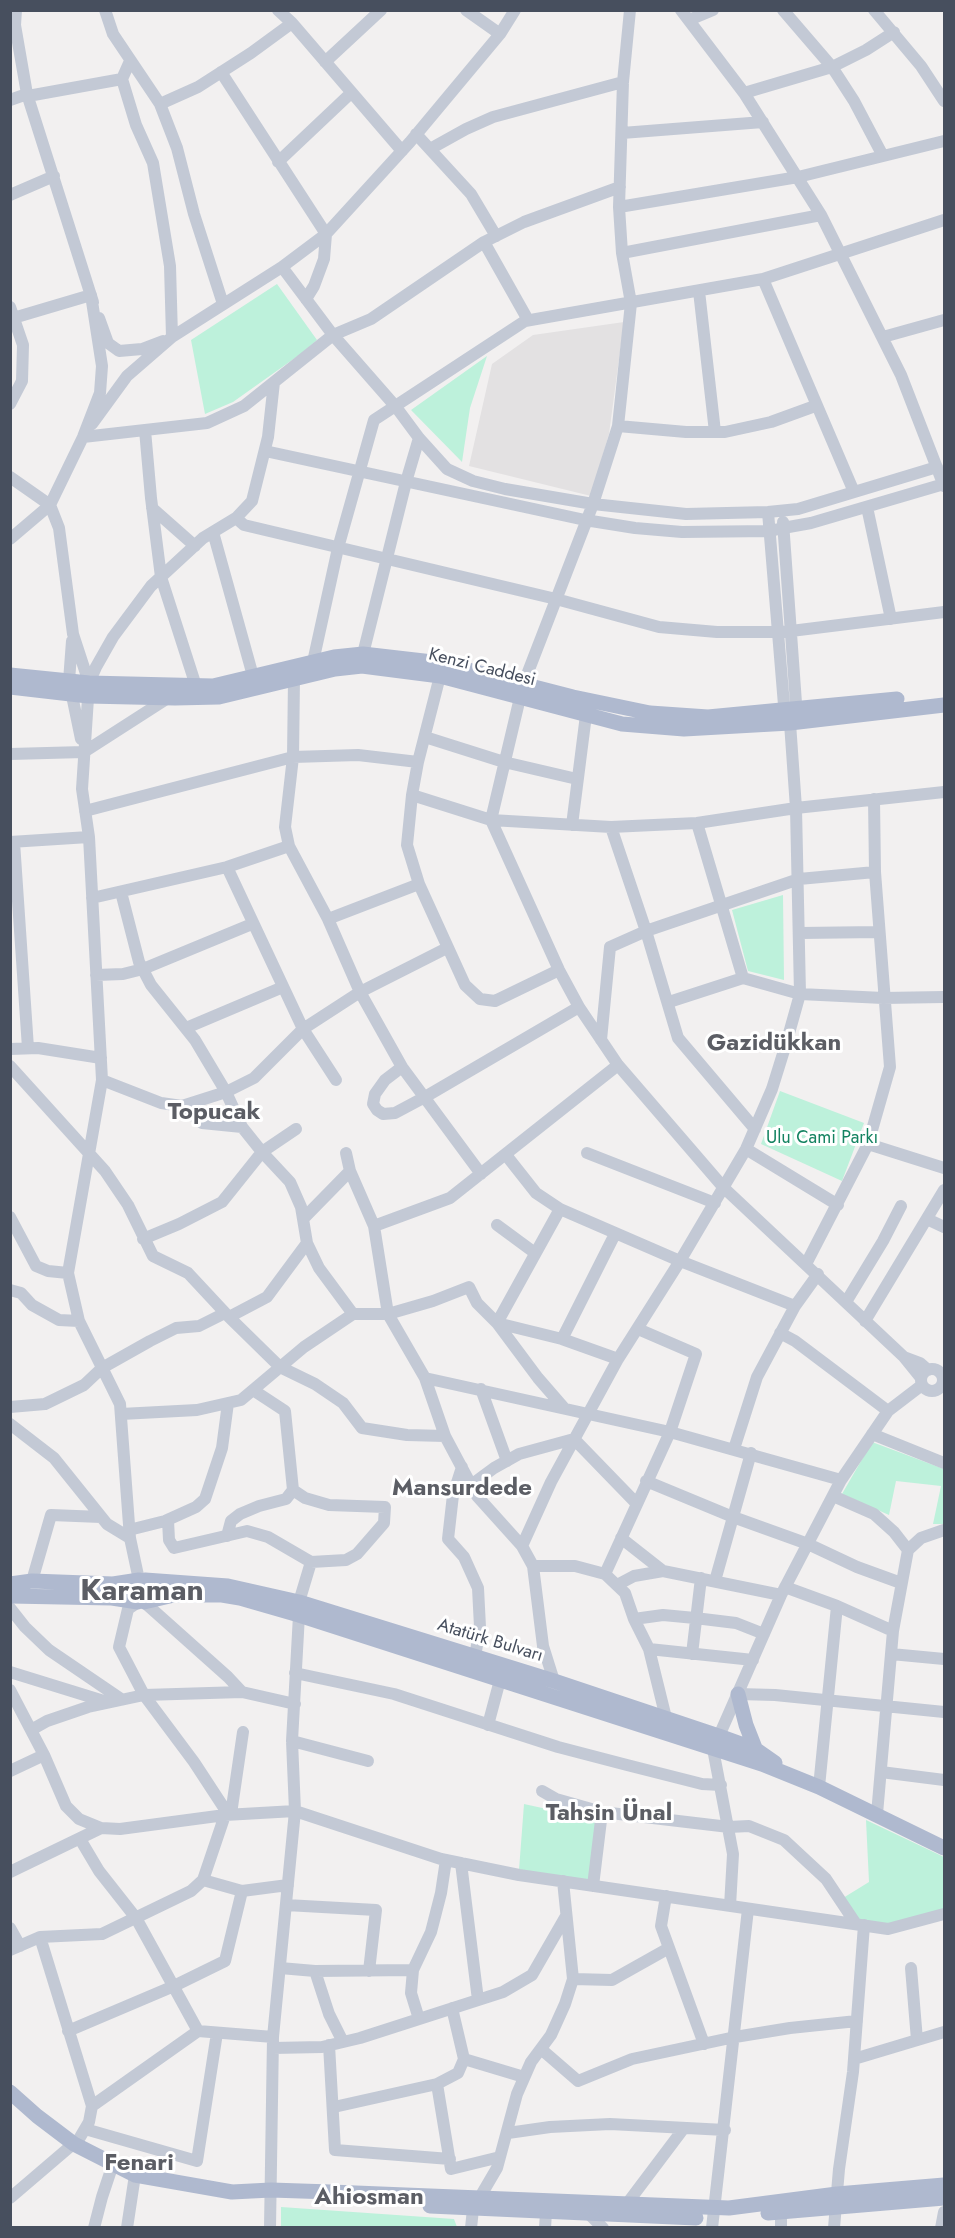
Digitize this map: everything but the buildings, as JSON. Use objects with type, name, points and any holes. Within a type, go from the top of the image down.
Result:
[{"type":"main road","name":"Kenzi Caddesi","points":[[89,689],[213,686],[313,662],[363,654],[441,663],[586,715],[622,724],[684,729],[790,717],[945,694]]},
{"type":"main road","name":"Kenzi Caddesi","points":[[10,675],[70,687],[168,698],[219,697],[335,669],[362,666],[440,676],[650,713],[708,717],[790,717],[945,705]]},
{"type":"main road","name":"Kenzi Caddesi","points":[[10,687],[70,687]]},
{"type":"main road","name":"Atatürk Bulvarı","points":[[10,1584],[32,1581],[113,1584],[174,1595],[231,1596],[299,1609],[475,1657],[666,1718],[796,1778]]},
{"type":"main road","name":"Atatürk Bulvarı","points":[[10,1596],[112,1598],[147,1591]]},
{"type":"main road","name":"Atatürk Bulvarı","points":[[299,1609],[500,1680],[716,1742],[755,1749],[796,1778]]},
{"type":"main road","points":[[738,1694],[746,1725],[762,1764]]},
{"type":"main road","points":[[796,1778],[877,1814],[945,1848]]},
{"type":"main road","points":[[10,2092],[74,2144],[135,2175],[232,2192],[271,2190],[285,2198],[476,2204],[626,2205],[713,2218]]},
{"type":"main road","points":[[476,2204],[545,2220],[590,2214],[713,2218],[945,2185]]},
{"type":"main road","points":[[837,2200],[945,2198]]},
{"type":"street","points":[[16,10],[15,25],[28,95],[91,295],[108,343],[126,354],[131,361],[131,369],[127,376],[83,437]]},
{"type":"street","points":[[105,10],[113,34],[160,104],[177,148],[194,214],[223,304]]},
{"type":"street","points":[[278,10],[292,23],[402,151]]},
{"type":"street","points":[[325,62],[381,10]]},
{"type":"street","points":[[466,10],[500,34]]},
{"type":"street","points":[[91,295],[102,366],[105,374],[111,379],[120,380],[172,337],[282,267],[326,234],[402,151],[500,34],[515,10]]},
{"type":"street","points":[[630,10],[623,82],[619,207],[622,253],[631,304],[618,426],[593,504],[522,691],[491,820],[559,970],[579,1007],[618,1065],[724,1188],[904,1357],[920,1363],[924,1378],[931,1391],[938,1389],[943,1377],[935,1369],[924,1378],[888,1410],[841,1480],[783,1591],[716,1742],[733,1854],[730,1906]]},
{"type":"street","points":[[713,10],[685,15],[744,93],[821,215],[901,375],[942,477]]},
{"type":"street","points":[[783,10],[832,67],[854,101],[883,156]]},
{"type":"street","points":[[874,10],[921,66],[945,101]]},
{"type":"street","points":[[160,104],[198,87],[292,23]]},
{"type":"street","points":[[744,93],[832,67],[866,50],[894,32]]},
{"type":"street","points":[[130,61],[122,78],[136,125],[153,163],[170,266],[172,337]]},
{"type":"street","points":[[221,72],[326,234],[324,259],[314,286],[306,299]]},
{"type":"street","points":[[10,100],[122,78]]},
{"type":"street","points":[[430,149],[493,117],[623,82]]},
{"type":"street","points":[[278,162],[351,93]]},
{"type":"street","points":[[622,133],[763,122]]},
{"type":"street","points":[[416,134],[471,194],[496,236]]},
{"type":"street","points":[[619,207],[798,177],[945,141]]},
{"type":"street","points":[[10,195],[54,176]]},
{"type":"street","points":[[83,437],[207,423],[244,405],[333,335],[371,319],[484,242],[524,222],[620,186]]},
{"type":"street","points":[[622,253],[821,215]]},
{"type":"street","points":[[313,662],[357,472],[374,420],[528,320],[631,304],[763,279],[945,220]]},
{"type":"street","points":[[484,242],[528,320]]},
{"type":"street","points":[[282,267],[333,335],[396,407],[419,438],[447,469],[473,481],[593,504],[686,514],[798,509],[854,492],[942,477]]},
{"type":"street","points":[[763,279],[854,492]]},
{"type":"street","points":[[699,291],[715,432]]},
{"type":"street","points":[[10,404],[22,381],[23,371],[23,345],[12,314],[91,295]]},
{"type":"street","points":[[883,337],[945,320]]},
{"type":"street","points":[[10,539],[50,505],[83,437],[100,393],[102,366],[107,354],[142,349],[172,337]]},
{"type":"street","points":[[242,1692],[147,1591],[130,1534],[120,1404],[79,1322],[68,1273],[102,1080],[89,837],[82,789],[89,689],[96,667],[113,637],[151,586],[195,546],[236,518],[252,501],[268,436],[274,382]]},
{"type":"street","points":[[618,426],[686,432],[725,432],[771,422],[816,406]]},
{"type":"street","points":[[146,430],[152,508],[161,577],[196,686]]},
{"type":"street","points":[[363,654],[419,438]]},
{"type":"street","points":[[265,452],[585,520],[635,528],[682,532],[770,531],[811,523],[867,507],[942,477]]},
{"type":"street","points":[[10,477],[50,505],[59,528],[73,634],[89,689]]},
{"type":"street","points":[[867,507],[891,619]]},
{"type":"street","points":[[152,508],[195,546]]},
{"type":"street","points":[[522,1546],[574,1439],[618,1359],[680,1261],[746,1149],[783,1056],[800,993],[799,879],[784,632],[782,511]]},
{"type":"street","points":[[768,512],[784,632]]},
{"type":"street","points":[[236,518],[244,525],[556,599],[659,627],[717,632],[784,632],[945,612]]},
{"type":"street","points":[[213,532],[253,676]]},
{"type":"street","points":[[73,634],[70,687],[84,752]]},
{"type":"street","points":[[440,676],[412,795],[407,845],[419,884],[465,984],[480,999],[495,1001],[559,970]]},
{"type":"street","points":[[294,679],[293,757],[285,828],[289,846],[328,919],[360,992],[402,1067],[481,1174]]},
{"type":"street","points":[[10,754],[84,752],[168,698]]},
{"type":"street","points":[[572,825],[586,715]]},
{"type":"street","points":[[425,737],[504,762],[577,779]]},
{"type":"street","points":[[85,811],[293,757],[358,755],[418,762]]},
{"type":"street","points":[[412,795],[491,820],[611,827],[697,823],[796,808],[945,792]]},
{"type":"street","points":[[806,1264],[868,1144],[890,1067],[875,872],[874,799]]},
{"type":"street","points":[[697,823],[743,978]]},
{"type":"street","points":[[611,827],[669,1002],[678,1038],[755,1129]]},
{"type":"street","points":[[28,1048],[12,842],[89,837]]},
{"type":"street","points":[[92,898],[226,867],[289,846]]},
{"type":"street","points":[[226,867],[303,1029],[336,1080]]},
{"type":"street","points":[[601,1040],[610,947],[646,931],[799,879],[875,872]]},
{"type":"street","points":[[328,919],[419,884]]},
{"type":"street","points":[[120,892],[139,962],[151,986],[195,1040],[226,1092],[242,1127],[290,1182],[301,1207],[307,1243],[319,1268],[353,1314]]},
{"type":"street","points":[[96,975],[123,974],[143,969],[252,924]]},
{"type":"street","points":[[800,933],[879,932]]},
{"type":"street","points":[[102,1080],[161,1102],[182,1106],[226,1092],[254,1078],[303,1029],[360,992],[447,948]]},
{"type":"street","points":[[669,1002],[743,978],[800,993],[883,998],[945,997]]},
{"type":"street","points":[[186,1028],[283,987]]},
{"type":"street","points":[[402,1067],[385,1080],[375,1094],[373,1104],[382,1114],[391,1115],[425,1097],[579,1007]]},
{"type":"street","points":[[10,1049],[47,1049],[101,1058]]},
{"type":"street","points":[[374,1226],[450,1198],[618,1065]]},
{"type":"street","points":[[10,1066],[105,1171],[128,1204],[153,1256],[188,1273],[280,1367],[315,1384],[343,1403],[362,1428],[407,1435],[445,1436]]},
{"type":"street","points":[[182,1106],[202,1124],[242,1127]]},
{"type":"street","points":[[143,1239],[222,1202],[262,1152],[296,1129]]},
{"type":"street","points":[[868,1144],[945,1168]]},
{"type":"street","points":[[746,1149],[838,1205]]},
{"type":"street","points":[[346,1153],[350,1171],[374,1226],[388,1314],[425,1378],[445,1436],[477,1497],[522,1546],[533,1566],[543,1646],[554,1681]]},
{"type":"street","points":[[587,1153],[715,1203]]},
{"type":"street","points":[[506,1155],[536,1193],[560,1209],[680,1261],[795,1306]]},
{"type":"street","points":[[303,1218],[350,1171]]},
{"type":"street","points":[[865,1321],[945,1190]]},
{"type":"street","points":[[846,1302],[902,1206]]},
{"type":"street","points":[[496,1323],[560,1209]]},
{"type":"street","points":[[10,1217],[36,1266],[48,1271],[68,1273]]},
{"type":"street","points":[[927,1219],[945,1227]]},
{"type":"street","points":[[497,1225],[535,1253]]},
{"type":"street","points":[[562,1339],[615,1234]]},
{"type":"street","points":[[10,1407],[45,1404],[84,1385],[102,1368],[176,1328],[199,1326],[267,1297],[307,1243]]},
{"type":"street","points":[[734,1449],[757,1377],[795,1306],[818,1274]]},
{"type":"street","points":[[121,1414],[197,1410],[241,1400],[304,1347],[353,1314],[388,1314],[433,1301],[469,1287],[477,1303],[496,1323],[564,1408]]},
{"type":"street","points":[[10,1290],[21,1293],[32,1305],[59,1320],[79,1322]]},
{"type":"street","points":[[496,1323],[562,1339],[618,1359]]},
{"type":"street","points":[[605,1574],[670,1432],[696,1354],[638,1329]]},
{"type":"street","points":[[780,1333],[795,1341],[888,1410]]},
{"type":"street","points":[[425,1378],[670,1432],[841,1480]]},
{"type":"street","points":[[481,1389],[507,1461]]},
{"type":"street","points":[[227,1536],[231,1521],[240,1514],[286,1498],[293,1490],[285,1411],[253,1390]]},
{"type":"street","points":[[10,1424],[54,1458],[107,1524],[130,1534],[196,1507],[205,1499],[222,1448],[228,1403]]},
{"type":"street","points":[[872,1434],[945,1463]]},
{"type":"street","points":[[471,1485],[519,1454],[574,1439]]},
{"type":"street","points":[[574,1439],[637,1503]]},
{"type":"street","points":[[715,1581],[751,1453]]},
{"type":"street","points":[[462,1467],[453,1495],[448,1539],[464,1557],[478,1588],[480,1627],[475,1657]]},
{"type":"street","points":[[646,1481],[901,1583]]},
{"type":"street","points":[[168,1520],[168,1540],[174,1548],[247,1531],[268,1537],[311,1562],[346,1560],[357,1554],[384,1522],[385,1507],[329,1505],[305,1498],[293,1490]]},
{"type":"street","points":[[833,1496],[874,1514],[894,1532],[908,1550]]},
{"type":"street","points":[[32,1581],[51,1515],[101,1517]]},
{"type":"street","points":[[877,1814],[893,1630],[908,1550],[921,1538],[945,1530]]},
{"type":"street","points":[[621,1538],[663,1571]]},
{"type":"street","points":[[270,2228],[273,2043],[294,1810],[292,1741],[299,1609],[311,1562]]},
{"type":"street","points":[[533,1566],[575,1566],[605,1574],[626,1593],[634,1619],[649,1649],[666,1718]]},
{"type":"street","points":[[617,1585],[634,1576],[663,1571],[783,1591],[837,1606],[893,1630]]},
{"type":"street","points":[[692,1653],[701,1578]]},
{"type":"street","points":[[147,1591],[128,1609],[119,1647],[144,1695],[194,1762],[228,1815]]},
{"type":"street","points":[[819,1787],[837,1606]]},
{"type":"street","points":[[10,1608],[25,1627],[49,1650],[121,1699]]},
{"type":"street","points":[[634,1619],[663,1615],[696,1618],[736,1623],[764,1634]]},
{"type":"street","points":[[649,1649],[753,1660]]},
{"type":"street","points":[[891,1654],[945,1659]]},
{"type":"street","points":[[10,1672],[108,1702]]},
{"type":"street","points":[[296,1673],[394,1694],[558,1747],[702,1785],[721,1785]]},
{"type":"street","points":[[488,1725],[500,1680]]},
{"type":"street","points":[[10,1690],[44,1755],[66,1806],[79,1819],[101,1828],[120,1829],[228,1815],[294,1810],[446,1860],[593,1886],[894,1928],[945,1914]]},
{"type":"street","points":[[31,1730],[47,1721],[108,1702],[144,1695],[242,1692],[295,1704]]},
{"type":"street","points":[[738,1694],[945,1712]]},
{"type":"street","points":[[10,1928],[15,1948],[40,1937],[102,1934],[191,1890],[203,1880],[228,1815],[243,1732]]},
{"type":"street","points":[[292,1741],[368,1761]]},
{"type":"street","points":[[10,1771],[44,1755]]},
{"type":"street","points":[[881,1772],[945,1780]]},
{"type":"street","points":[[542,1791],[556,1799],[602,1812],[729,1827],[749,1826],[784,1840],[826,1880],[860,1925],[854,2059],[834,2228]]},
{"type":"street","points":[[593,1886],[602,1812]]},
{"type":"street","points":[[10,1872],[101,1828]]},
{"type":"street","points":[[80,1839],[99,1871],[136,1918],[198,2031]]},
{"type":"street","points":[[419,2019],[411,1993],[414,1970],[431,1932],[441,1893],[446,1860]]},
{"type":"street","points":[[461,1863],[478,2000]]},
{"type":"street","points":[[203,1880],[242,1891],[288,1885]]},
{"type":"street","points":[[471,2228],[476,2204],[497,2168],[517,2094],[531,2062],[551,2035],[573,1979],[563,1881]]},
{"type":"street","points":[[68,2031],[174,1986],[225,1961],[242,1891]]},
{"type":"street","points":[[666,1896],[661,1926],[704,2044]]},
{"type":"street","points":[[286,1905],[376,1910],[369,1971]]},
{"type":"street","points":[[713,2218],[725,2130],[748,1909]]},
{"type":"street","points":[[92,2106],[198,2031],[273,2043],[329,2045],[503,1992],[532,1976],[566,1917]]},
{"type":"street","points":[[10,2198],[74,2144],[89,2122],[92,2106],[40,1937]]},
{"type":"street","points":[[573,1979],[612,1980],[669,1948]]},
{"type":"street","points":[[280,1968],[315,1971],[414,1970]]},
{"type":"street","points":[[911,1968],[917,2040]]},
{"type":"street","points":[[315,1971],[329,2014],[344,2042]]},
{"type":"street","points":[[334,2107],[437,2085],[458,2073],[464,2059],[452,2008]]},
{"type":"street","points":[[541,2049],[578,2081],[632,2060],[735,2037],[857,2021]]},
{"type":"street","points":[[854,2059],[945,2032]]},
{"type":"street","points":[[85,2129],[197,2161],[217,2033]]},
{"type":"street","points":[[329,2045],[335,2150],[450,2159]]},
{"type":"street","points":[[464,2059],[524,2077]]},
{"type":"street","points":[[437,2085],[451,2169],[500,2157]]},
{"type":"street","points":[[508,2133],[550,2127],[610,2124],[725,2130]]},
{"type":"street","points":[[626,2205],[684,2128]]},
{"type":"street","points":[[94,2228],[113,2164]]},
{"type":"street","points":[[127,2228],[135,2175]]},
{"type":"street","points":[[781,2207],[781,2228]]},
{"type":"street","points":[[941,2228],[945,2211]]},
{"type":"street","points":[[590,2214],[603,2228]]},
{"type":"shaded area","points":[[624,322],[609,434],[591,496],[469,466],[492,364],[533,335]]},
{"type":"green space","points":[[277,284],[317,340],[233,402],[205,414],[191,340]]},
{"type":"green space","points":[[487,356],[470,408],[462,462],[411,410]]},
{"type":"green space","points":[[783,895],[784,980],[748,971],[732,910]]},
{"type":"green space","name":"Ulu Cami Parkı","points":[[780,1091],[864,1123],[842,1181],[761,1144]]},
{"type":"green space","points":[[872,1442],[944,1469],[944,1524],[933,1524],[941,1486],[896,1481],[889,1515],[842,1494]]},
{"type":"green space","points":[[524,1804],[597,1820],[589,1880],[519,1870]]},
{"type":"green space","points":[[866,1820],[944,1857],[944,1912],[888,1926],[858,1922],[843,1898],[869,1882]]},
{"type":"green space","points":[[281,2207],[454,2219],[457,2227],[281,2227]]},
{"type":"district","name":"Gazidükkan","points":[[774,1044]]},
{"type":"district","name":"Topucak","points":[[214,1113]]},
{"type":"district","name":"Mansurdede","points":[[462,1489]]},
{"type":"district","name":"Karaman","points":[[142,1593]]},
{"type":"district","name":"Tahsin Ünal","points":[[609,1814]]},
{"type":"district","name":"Fenari","points":[[139,2164]]},
{"type":"district","name":"Ahiosman","points":[[369,2198]]}]
